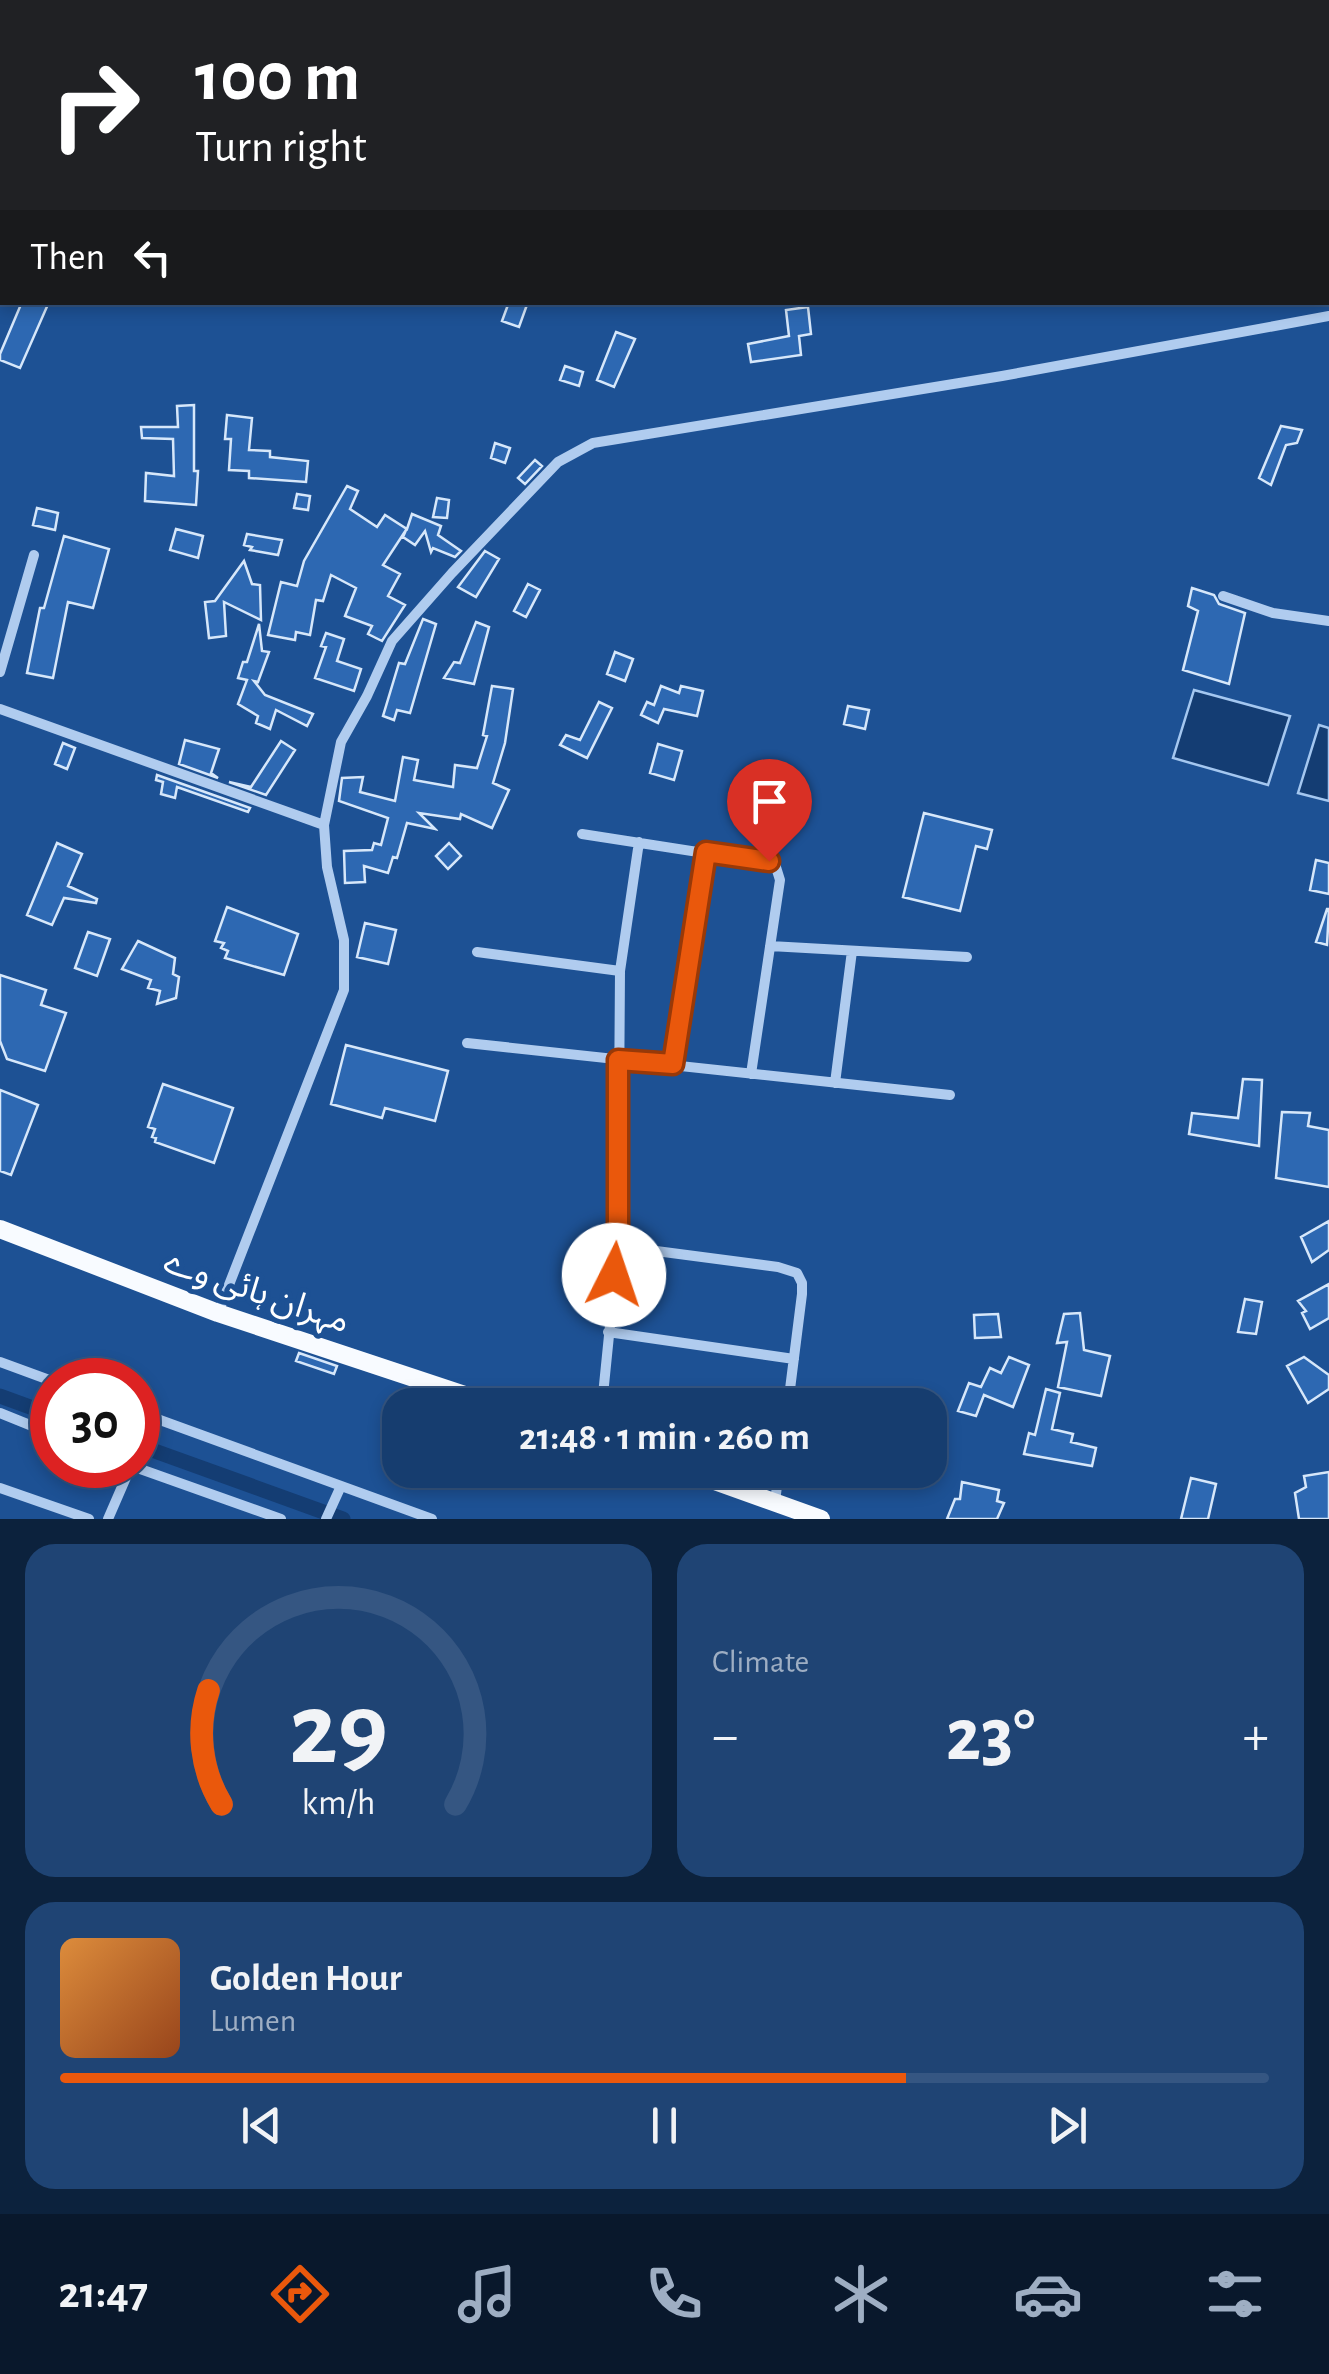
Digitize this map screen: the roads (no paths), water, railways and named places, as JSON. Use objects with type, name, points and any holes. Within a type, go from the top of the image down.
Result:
[{"type":"main road","name":"مہران ہائی وے","points":[[0,1229],[218,1313],[443,1388]]},
{"type":"main road","points":[[735,1488],[821,1519]]},
{"type":"street","points":[[218,1313],[344,990],[344,940],[328,867],[324,824],[340,742],[392,642],[558,462],[593,443],[1002,376],[1329,316]]},
{"type":"street","points":[[0,672],[34,555]]},
{"type":"street","points":[[1223,596],[1273,613],[1329,621]]},
{"type":"street","points":[[0,709],[324,824]]},
{"type":"street","points":[[582,834],[775,864],[780,880],[752,1074]]},
{"type":"street","points":[[603,1388],[618,1246],[620,971],[638,842]]},
{"type":"street","points":[[673,1064],[706,852]]},
{"type":"street","points":[[770,946],[967,957]]},
{"type":"street","points":[[835,1083],[852,951]]},
{"type":"street","points":[[478,952],[620,971]]},
{"type":"street","points":[[468,1042],[950,1095]]},
{"type":"street","points":[[618,1246],[797,1273],[802,1294],[790,1388]]},
{"type":"street","points":[[608,1332],[794,1360]]},
{"type":"street","points":[[0,1362],[30,1373]]},
{"type":"street","points":[[0,1413],[30,1425]]},
{"type":"street","points":[[160,1420],[432,1519]]},
{"type":"street","points":[[160,1476],[281,1519]]},
{"type":"street","points":[[326,1519],[341,1486]]},
{"type":"street","points":[[0,1488],[89,1519]]},
{"type":"street","points":[[108,1519],[121,1488]]},
{"type":"street","points":[[775,1502],[777,1488]]},
{"type":"water","points":[[1194,690],[1290,716],[1268,785],[1173,758]]},
{"type":"water","points":[[1319,725],[1329,728],[1329,801],[1298,793]]},
{"type":"waterway","points":[[0,1396],[30,1407]]},
{"type":"waterway","points":[[160,1453],[343,1519]]}]
